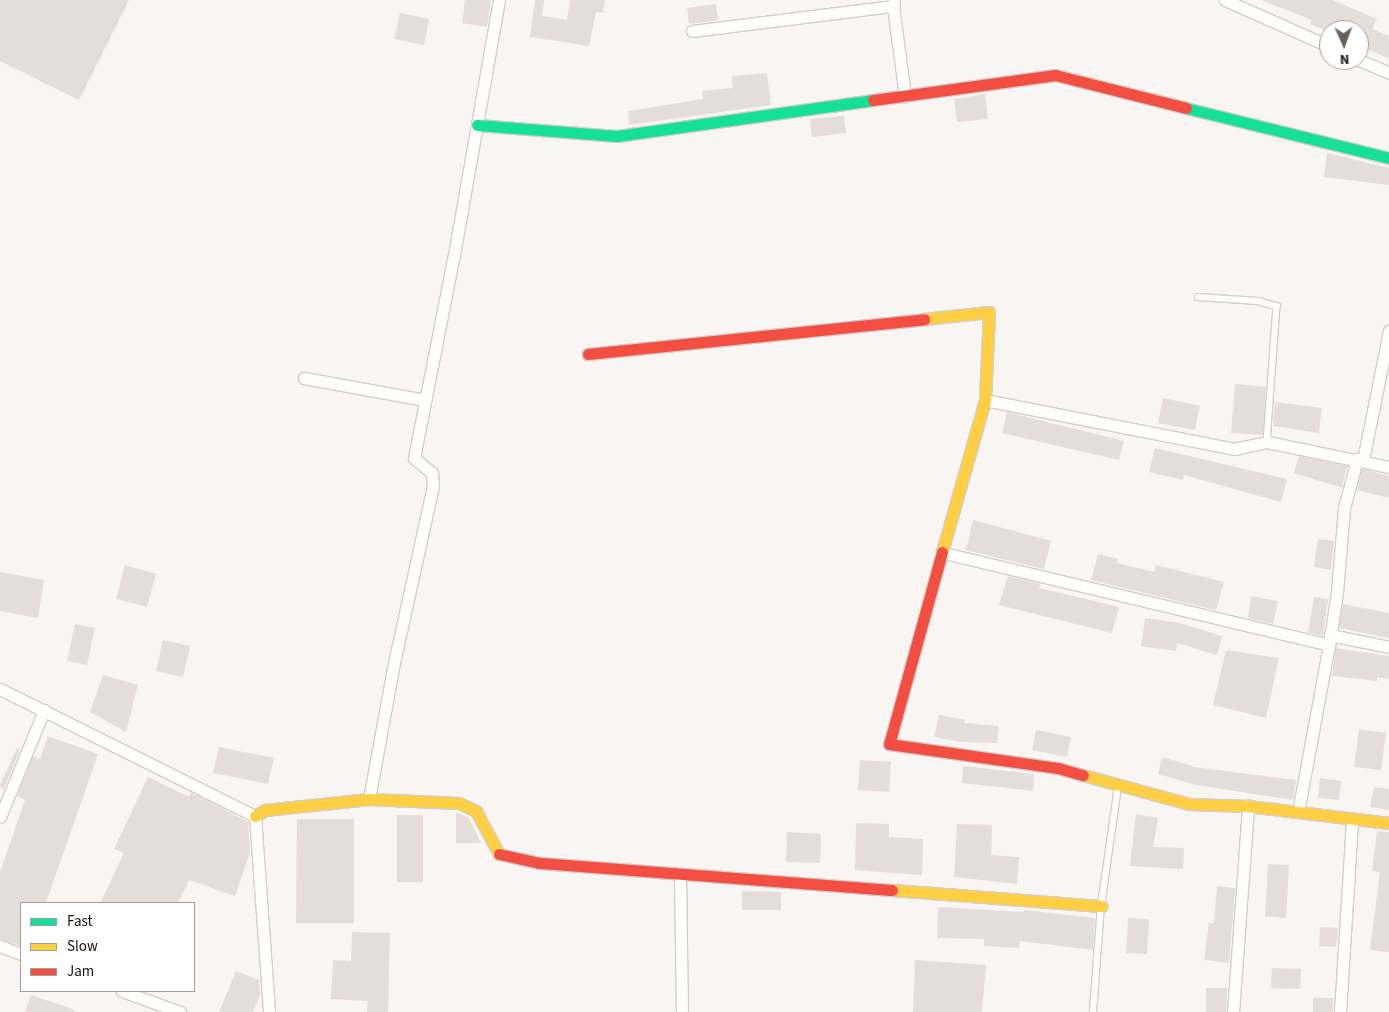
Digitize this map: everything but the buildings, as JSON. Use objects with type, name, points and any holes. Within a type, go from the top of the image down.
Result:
[{"type":"street","points":[[369,799],[394,663],[433,486],[432,473],[414,458],[477,124],[498,0]]},
{"type":"street","points":[[1225,0],[1319,42]]},
{"type":"street","points":[[692,31],[893,3],[905,96]]},
{"type":"street","points":[[1369,64],[1389,73]]},
{"type":"street","points":[[477,124],[617,136],[1055,75],[1389,158]]},
{"type":"street","points":[[588,354],[989,312],[985,400],[890,744],[911,749],[1058,768],[1189,804],[1248,806],[1389,823]]},
{"type":"street","points":[[1298,812],[1330,640],[1344,508],[1360,459],[1389,331]]},
{"type":"street","points":[[304,378],[425,400]]},
{"type":"street","points":[[985,400],[1234,449],[1267,442],[1360,459],[1389,467]]},
{"type":"street","points":[[944,553],[1330,640],[1389,647]]},
{"type":"street","points":[[0,689],[255,816]]},
{"type":"street","points":[[0,817],[44,710]]},
{"type":"street","points":[[255,816],[265,810],[369,799],[459,803],[476,810],[497,854],[540,863],[1101,906]]},
{"type":"street","points":[[1233,1012],[1248,806]]},
{"type":"street","points":[[255,816],[269,1012]]},
{"type":"street","points":[[1340,1012],[1352,819]]},
{"type":"street","points":[[680,873],[682,1012]]},
{"type":"street","points":[[0,946],[20,954]]},
{"type":"street","points":[[125,992],[180,1012]]},
{"type":"lane","points":[[1198,298],[1258,301],[1277,306],[1267,442]]},
{"type":"lane","points":[[1093,1012],[1101,906],[1118,785]]},
{"type":"traffic: fast","points":[[477,125],[617,136],[873,100]]},
{"type":"traffic: fast","points":[[1186,108],[1389,158]]},
{"type":"traffic: slow","points":[[924,319],[989,312],[985,400],[942,552]]},
{"type":"traffic: slow","points":[[1083,775],[1189,804],[1248,806],[1389,823]]},
{"type":"traffic: slow","points":[[255,816],[265,810],[369,799],[459,803],[476,811],[499,854]]},
{"type":"traffic: slow","points":[[892,890],[1101,906]]},
{"type":"traffic: jam","points":[[873,100],[1055,75],[1186,108]]},
{"type":"traffic: jam","points":[[588,354],[924,319]]},
{"type":"traffic: jam","points":[[942,552],[889,744],[1058,768],[1083,775]]},
{"type":"traffic: jam","points":[[499,854],[540,863],[892,890]]}]
